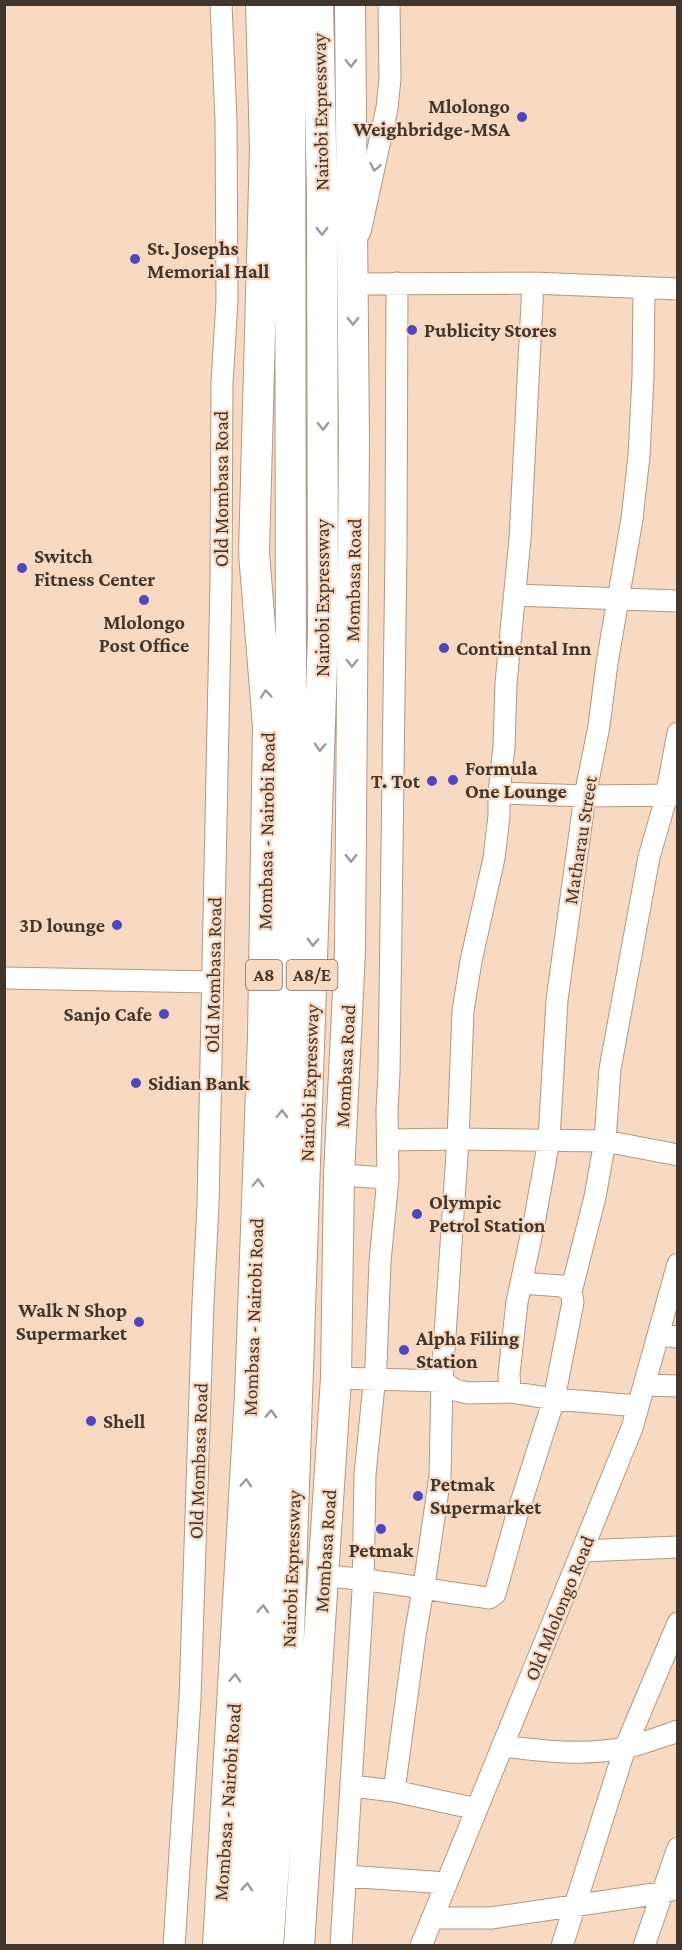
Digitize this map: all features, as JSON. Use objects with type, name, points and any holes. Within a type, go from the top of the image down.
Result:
[{"type":"highway","name":"Mombasa - Nairobi Road","points":[[218,1946],[250,1395],[263,1025],[268,726],[254,553],[265,149],[261,4]]},
{"type":"highway","name":"Nairobi Expressway","points":[[243,1946],[256,1770],[281,1194],[291,734],[290,4]]},
{"type":"highway","name":"Nairobi Expressway","points":[[268,1946],[287,1691],[323,635],[322,205],[318,4]]},
{"type":"highway","name":"Mombasa Road","points":[[299,1946],[336,1378],[339,1175],[350,951],[354,452],[350,4]]},
{"type":"street","name":"Old Mombasa Road","points":[[174,1946],[190,1699],[208,1205],[222,383],[227,301],[226,120],[221,4]]},
{"type":"street","points":[[389,4],[390,79],[387,108],[353,272],[397,283],[533,283],[678,289]]},
{"type":"street","points":[[341,1946],[363,1578],[365,1474],[375,1379],[380,1262],[388,1178],[397,283]]},
{"type":"street","points":[[394,1791],[440,1476],[442,1381],[458,1139],[463,1011],[471,961],[494,858],[499,816],[507,683],[522,506],[533,283]]},
{"type":"street","name":"Matharau Street","points":[[510,1392],[509,1374],[517,1302],[549,1140],[557,1000],[585,796],[599,726],[607,663],[632,519],[639,456],[644,288]]},
{"type":"street","points":[[514,595],[678,601]]},
{"type":"street","points":[[324,1576],[363,1578],[489,1598],[495,1594],[517,1515],[554,1399],[573,1302],[571,1292],[591,1213],[605,1141],[610,1069],[649,857],[672,794],[678,732]]},
{"type":"street","points":[[499,793],[585,796],[672,794]]},
{"type":"street","points":[[4,978],[212,982]]},
{"type":"street","points":[[388,1140],[605,1141],[678,1155]]},
{"type":"street","points":[[339,1175],[388,1178]]},
{"type":"street","name":"Old Mlolongo Road","points":[[421,1946],[632,1428],[644,1385],[668,1336],[678,1264]]},
{"type":"street","points":[[521,1283],[562,1286],[571,1292]]},
{"type":"street","points":[[336,1378],[442,1381],[455,1390],[468,1393],[510,1392],[554,1399],[638,1406]]},
{"type":"street","points":[[644,1385],[678,1386]]},
{"type":"street","points":[[582,1551],[678,1547]]},
{"type":"street","points":[[562,1946],[625,1748],[678,1623]]},
{"type":"street","points":[[502,1746],[544,1752],[583,1753],[625,1748],[678,1731]]},
{"type":"street","points":[[352,1786],[394,1791],[477,1809]]},
{"type":"street","points":[[644,1946],[669,1891],[678,1848]]},
{"type":"street","points":[[346,1876],[446,1883]]},
{"type":"street","points":[[432,1918],[491,1918],[669,1891]]},
{"type":"place","name":"Mlolongo Weighbridge-MSA","points":[[522,117]]},
{"type":"place","name":"St. Josephs Memorial Hall","points":[[135,259]]},
{"type":"place","name":"Publicity Stores","points":[[412,330]]},
{"type":"place","name":"Switch Fitness Center","points":[[22,568]]},
{"type":"place","name":"Mlolongo Post Office","points":[[144,600]]},
{"type":"place","name":"Continental Inn","points":[[444,648]]},
{"type":"place","name":"Formula One Lounge","points":[[453,780]]},
{"type":"place","name":"T. Tot","points":[[432,781]]},
{"type":"place","name":"3D lounge","points":[[117,925]]},
{"type":"place","name":"Sanjo Cafe","points":[[164,1014]]},
{"type":"place","name":"Sidian Bank","points":[[136,1083]]},
{"type":"place","name":"Olympic Petrol Station","points":[[417,1214]]},
{"type":"place","name":"Walk N Shop Supermarket","points":[[139,1322]]},
{"type":"place","name":"Alpha Filing Station","points":[[404,1350]]},
{"type":"place","name":"Shell","points":[[91,1421]]},
{"type":"place","name":"Petmak Supermarket","points":[[418,1496]]},
{"type":"place","name":"Petmak","points":[[381,1529]]}]
